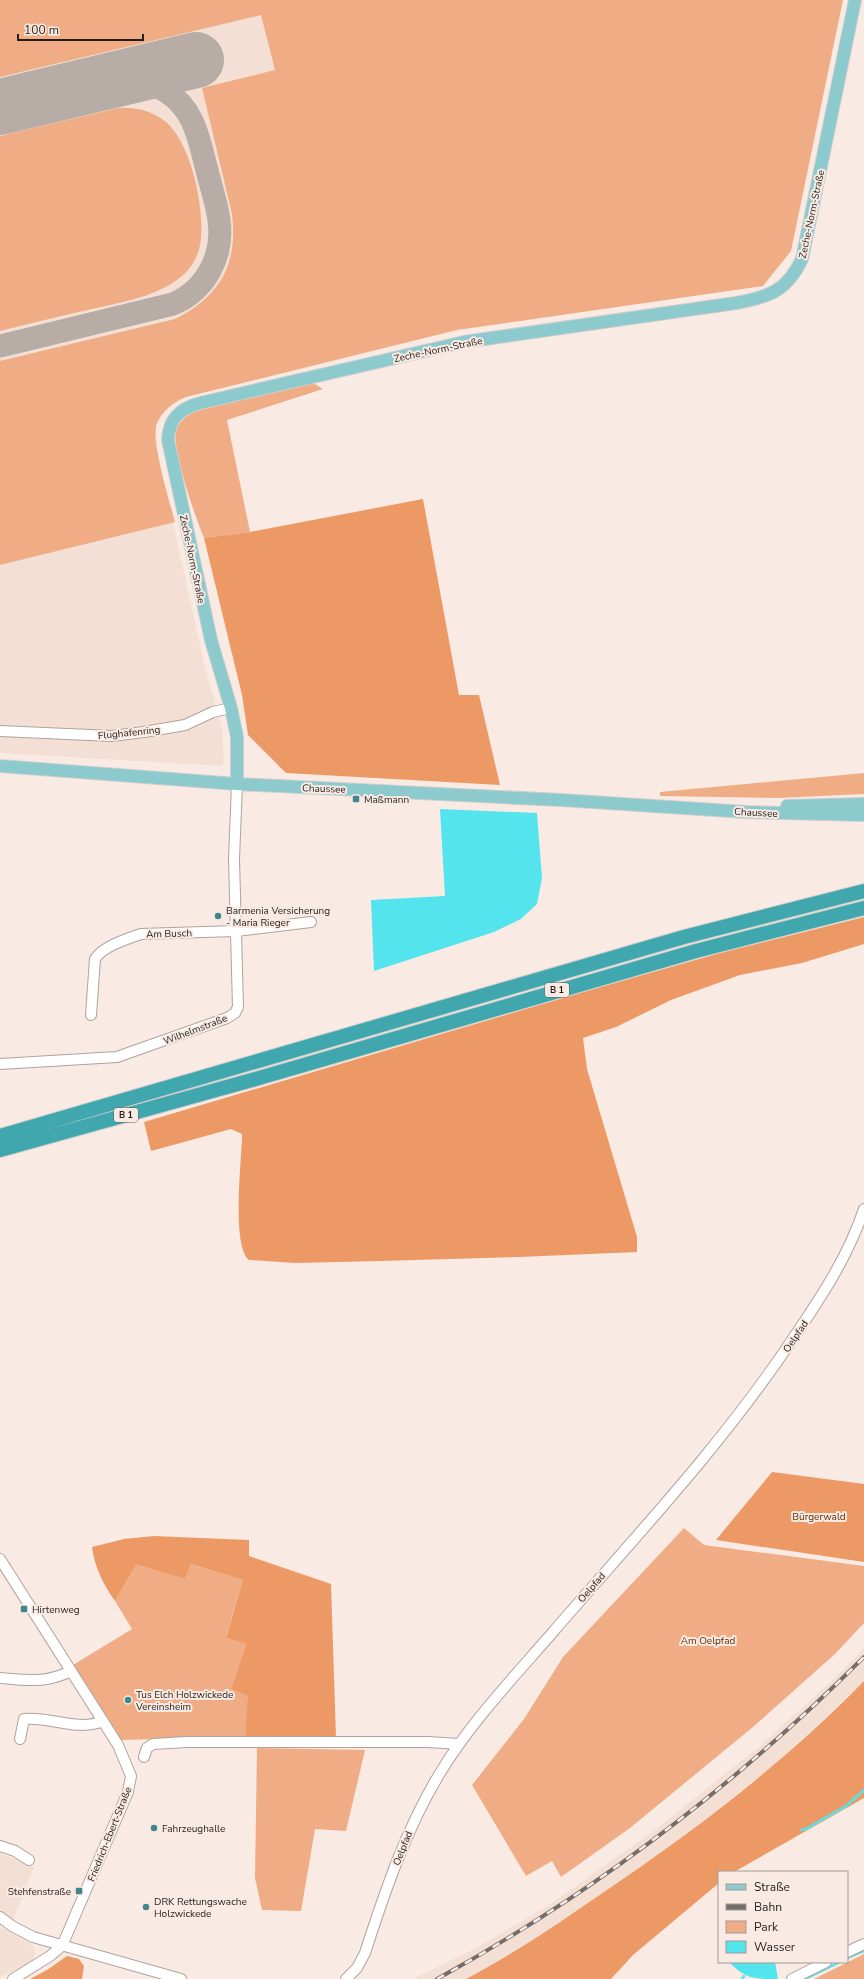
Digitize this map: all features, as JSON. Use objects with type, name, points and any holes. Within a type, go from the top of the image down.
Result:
[{"type":"highway","name":"B 1","points":[[0,1136],[684,937],[864,891]]},
{"type":"highway","name":"B 1","points":[[0,1150],[245,1082],[696,951],[864,908]]},
{"type":"main road","name":"Zeche-Norm-Straße","points":[[237,784],[237,737],[231,708],[211,640],[173,469],[168,440],[168,430],[177,414],[184,409],[200,403],[464,342],[736,303],[764,298],[775,293],[791,279],[802,259],[855,0]]},
{"type":"main road","name":"Chaussee","points":[[0,766],[237,784],[648,805],[746,812],[864,815]]},
{"type":"main road","name":"Chaussee","points":[[648,805],[746,806],[864,804]]},
{"type":"street","name":"Flughafenring","points":[[0,731],[112,736],[185,725],[213,712],[231,708]]},
{"type":"street","name":"Wilhelmstraße","points":[[0,1064],[116,1057],[227,1018],[235,1013],[238,1006],[234,859],[237,784]]},
{"type":"street","name":"Am Busch","points":[[91,1015],[95,959],[102,951],[141,934],[236,931],[311,922]]},
{"type":"street","name":"Oelpfad","points":[[346,1979],[357,1968],[365,1953],[387,1888],[413,1822],[440,1772],[459,1744],[503,1690],[745,1408],[825,1291],[845,1254],[864,1209]]},
{"type":"street","name":"Friedrich-Ebert-Straße","points":[[0,1559],[118,1745],[129,1769],[130,1784],[112,1834],[62,1946]]},
{"type":"street","points":[[0,1678],[38,1681],[55,1679],[71,1671]]},
{"type":"street","points":[[20,1740],[24,1719],[81,1725],[93,1725],[103,1721]]},
{"type":"street","points":[[144,1757],[147,1748],[153,1744],[187,1742],[428,1742],[459,1744]]},
{"type":"street","points":[[0,1846],[14,1851],[29,1860]]},
{"type":"street","points":[[0,1917],[12,1926],[33,1936],[62,1946],[133,1964],[181,1979]]},
{"type":"street","points":[[848,1952],[864,1944]]},
{"type":"street","points":[[13,1979],[50,1956],[62,1946]]},
{"type":"street","points":[[792,1979],[824,1963]]},
{"type":"shaded area","points":[[0,0],[839,0],[450,328],[265,371],[166,403],[153,432],[205,667],[222,728],[224,761],[222,766],[0,753]]},
{"type":"shaded area","points":[[864,1648],[864,1681],[777,1762],[672,1846],[560,1923],[488,1968],[466,1979],[413,1979],[476,1948],[549,1905],[656,1829],[761,1745],[836,1677]]},
{"type":"shaded area","points":[[0,1853],[34,1867],[13,1920],[0,1910]]},
{"type":"shaded area","points":[[0,1927],[31,1944],[35,1953],[33,1959],[25,1965],[0,1977]]},
{"type":"green space","points":[[0,0],[843,0],[791,251],[763,286],[457,330],[186,397],[177,401],[166,410],[159,418],[156,431],[158,457],[175,522],[0,565],[0,361],[175,319],[191,310],[204,300],[223,277],[232,249],[233,232],[232,214],[202,88],[275,70],[261,15],[0,77]]},
{"type":"green space","points":[[118,108],[144,110],[161,118],[175,132],[183,146],[190,162],[195,180],[201,215],[200,245],[194,262],[182,276],[172,283],[162,289],[139,298],[0,331],[0,136]]},
{"type":"green space","points":[[313,383],[323,389],[227,420],[250,532],[204,538],[185,484],[177,452],[175,439],[176,430],[182,421],[195,411]]},
{"type":"green space","points":[[423,499],[459,695],[479,695],[500,785],[286,773],[248,735],[242,695],[204,538],[250,532]]},
{"type":"green space","points":[[864,773],[864,794],[779,798],[660,796],[660,792]]},
{"type":"green space","points":[[864,917],[864,944],[802,963],[740,975],[671,1000],[616,1027],[583,1038],[587,1069],[637,1237],[637,1252],[519,1257],[295,1263],[249,1260],[244,1251],[240,1238],[239,1220],[239,1181],[242,1134],[231,1129],[151,1151],[144,1122],[590,990],[720,953]]},
{"type":"green space","name":"Bürgerwald","points":[[772,1472],[864,1484],[864,1562],[716,1540]]},
{"type":"green space","name":"Am Oelpfad","points":[[684,1528],[704,1545],[864,1566],[864,1623],[835,1654],[753,1727],[630,1828],[561,1877],[552,1861],[526,1876],[472,1785],[524,1719],[563,1657]]},
{"type":"green space","points":[[154,1536],[249,1540],[249,1556],[331,1584],[336,1738],[245,1737],[248,1696],[231,1689],[246,1644],[226,1637],[243,1580],[191,1564],[185,1579],[136,1564],[115,1601],[100,1576],[92,1547],[124,1539]]},
{"type":"green space","points":[[136,1563],[185,1579],[191,1564],[243,1580],[226,1636],[246,1644],[231,1689],[249,1696],[245,1737],[120,1740],[73,1665],[132,1629],[115,1601]]},
{"type":"green space","points":[[864,1681],[864,1798],[736,1871],[718,1871],[718,1884],[633,1955],[611,1979],[466,1979],[519,1949],[553,1927],[672,1844],[772,1767]]},
{"type":"green space","points":[[257,1748],[365,1750],[346,1831],[315,1829],[301,1911],[262,1910],[255,1878]]},
{"type":"green space","points":[[864,1954],[864,1979],[814,1979],[848,1963]]},
{"type":"green space","points":[[67,1956],[79,1959],[84,1966],[82,1979],[30,1979],[47,1970]]},
{"type":"water","points":[[440,809],[537,813],[542,878],[537,904],[521,919],[494,932],[374,971],[371,900],[445,896]]},
{"type":"water","points":[[730,1963],[775,1963],[778,1979],[751,1977],[735,1968]]},
{"type":"waterway","points":[[801,1830],[806,1829],[846,1806],[864,1790]]},
{"type":"waterway","points":[[848,1958],[864,1951]]},
{"type":"waterway","points":[[805,1979],[838,1963]]},
{"type":"taxiway","points":[[0,346],[173,304],[185,298],[195,290],[203,281],[215,259],[219,246],[220,233],[218,214],[198,137],[190,117],[176,99],[160,88],[146,83],[108,81]]},
{"type":"runway","points":[[0,107],[196,60]]},
{"type":"railway","points":[[437,1979],[495,1946],[552,1910],[608,1873],[662,1833],[715,1792],[766,1748],[864,1657]]},
{"type":"place","name":"Maßmann","points":[[356,799]]},
{"type":"place","name":"Barmenia Versicherung - Maria Rieger","points":[[218,916]]},
{"type":"place","name":"Hirtenweg","points":[[24,1609]]},
{"type":"place","name":"Tus Elch Holzwickede Vereinsheim","points":[[128,1700]]},
{"type":"place","name":"Fahrzeughalle","points":[[154,1828]]},
{"type":"place","name":"Stehfenstraße","points":[[79,1891]]},
{"type":"place","name":"DRK Rettungswache Holzwickede","points":[[146,1907]]}]
